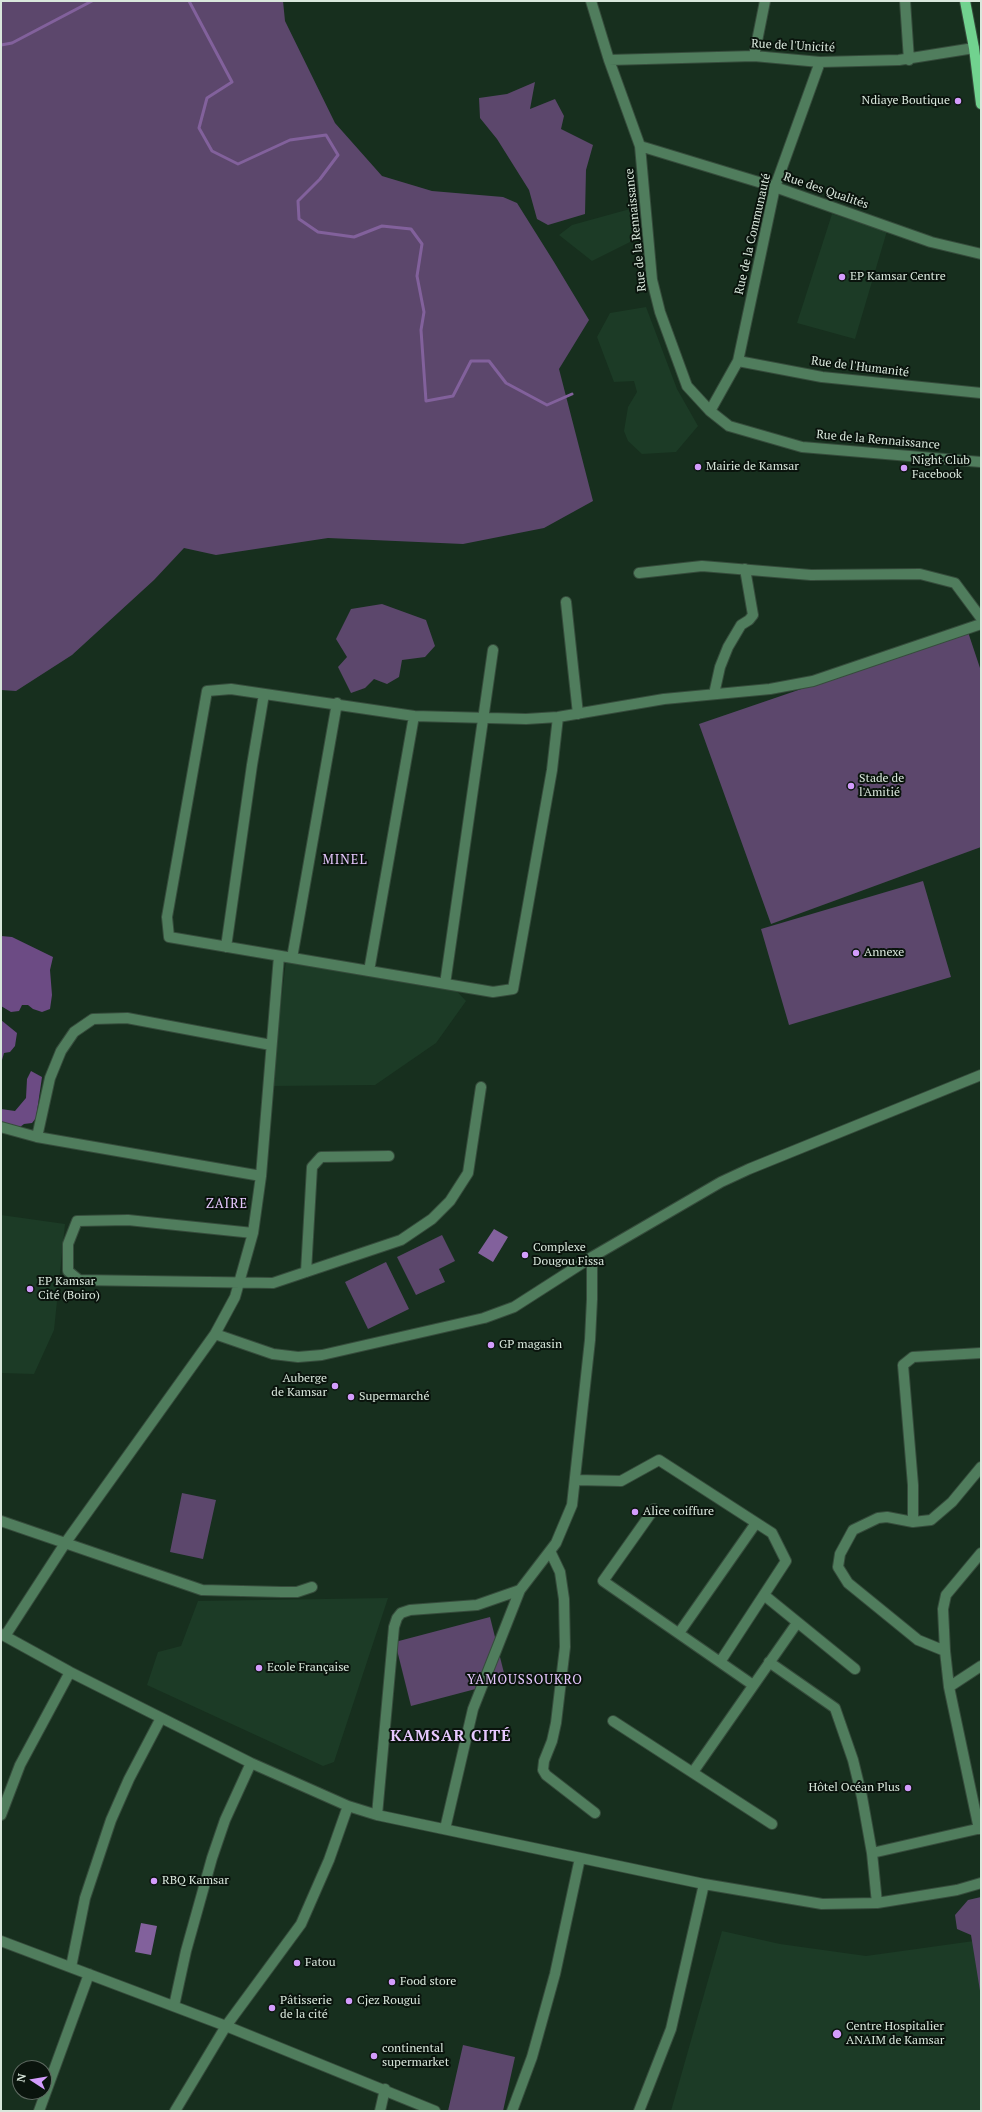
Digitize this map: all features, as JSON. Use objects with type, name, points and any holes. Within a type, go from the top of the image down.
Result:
[{"type":"main road","points":[[965,1],[974,48],[981,104]]},
{"type":"street","name":"Rue de la Rennaissance","points":[[591,1],[609,60],[640,146],[652,280],[660,312],[687,386],[710,411],[729,426],[802,447],[981,462]]},
{"type":"street","points":[[754,56],[765,1]]},
{"type":"street","points":[[905,1],[909,60]]},
{"type":"street","name":"Rue de l'Unicité","points":[[609,60],[754,56],[820,62],[909,60],[974,48]]},
{"type":"street","name":"Rue de la Communauté","points":[[710,411],[738,361],[775,187],[820,62]]},
{"type":"street","name":"Rue des Qualités","points":[[640,146],[775,187],[931,242],[981,254]]},
{"type":"street","name":"Rue de l'Humanité","points":[[738,361],[822,377],[981,393]]},
{"type":"street","points":[[639,573],[702,566],[811,575],[920,574],[955,583],[981,618]]},
{"type":"street","points":[[714,694],[720,667],[728,647],[741,625],[750,620],[753,615],[745,570]]},
{"type":"street","points":[[566,602],[578,714]]},
{"type":"street","points":[[558,717],[550,785],[513,988],[493,992],[169,937],[167,917],[208,691],[231,689],[337,703],[414,716],[526,720],[578,714],[664,699],[770,689],[812,681],[981,624]]},
{"type":"street","points":[[445,984],[493,650]]},
{"type":"street","points":[[226,947],[252,765],[264,694]]},
{"type":"street","points":[[292,958],[337,703]]},
{"type":"street","points":[[369,971],[414,716]]},
{"type":"street","points":[[279,956],[270,1046],[261,1176],[253,1233],[235,1298],[216,1334],[66,1542],[3,1635],[70,1672],[251,1763],[348,1806],[377,1815],[704,1884],[822,1904],[877,1903],[957,1890],[981,1883]]},
{"type":"street","points":[[37,1137],[50,1078],[61,1051],[74,1032],[93,1019],[127,1018],[270,1046]]},
{"type":"street","points":[[216,1334],[273,1354],[298,1357],[322,1355],[484,1318],[514,1307],[592,1257],[721,1182],[749,1168],[981,1075]]},
{"type":"street","points":[[253,1233],[128,1220],[77,1221],[68,1244],[68,1271],[79,1280],[240,1284],[273,1283],[401,1240],[432,1219],[450,1201],[468,1172],[481,1087]]},
{"type":"street","points":[[1,1127],[37,1137],[261,1176]]},
{"type":"street","points":[[306,1272],[312,1167],[321,1157],[389,1156]]},
{"type":"street","points":[[445,1829],[473,1709],[520,1590],[556,1543],[572,1505],[576,1480],[590,1334],[592,1257]]},
{"type":"street","points":[[913,1522],[913,1485],[903,1365],[913,1357],[981,1353]]},
{"type":"street","points":[[576,1480],[622,1481],[659,1460],[772,1533],[786,1561],[720,1662]]},
{"type":"street","points":[[945,1651],[918,1640],[848,1583],[838,1567],[840,1554],[853,1530],[860,1525],[887,1517],[913,1522],[931,1520],[942,1512],[981,1467]]},
{"type":"street","points":[[654,1509],[603,1581],[753,1685]]},
{"type":"street","points":[[1,1521],[66,1542],[202,1590],[297,1592],[312,1587]]},
{"type":"street","points":[[679,1633],[756,1523]]},
{"type":"street","points":[[550,1551],[560,1572],[564,1599],[565,1647],[556,1724],[552,1741],[544,1761],[543,1770],[546,1775],[595,1813]]},
{"type":"street","points":[[872,1854],[980,1829],[950,1687],[945,1651],[943,1608],[946,1595],[981,1553]]},
{"type":"street","points":[[377,1815],[394,1627],[397,1618],[401,1613],[410,1610],[477,1605],[520,1590]]},
{"type":"street","points":[[764,1595],[855,1669]]},
{"type":"street","points":[[693,1772],[769,1662],[798,1623]]},
{"type":"street","points":[[769,1662],[835,1708],[853,1760],[872,1854],[877,1903]]},
{"type":"street","points":[[950,1687],[981,1666]]},
{"type":"street","points":[[1,1815],[20,1765],[70,1672]]},
{"type":"street","points":[[71,1967],[85,1898],[110,1820],[129,1779],[161,1718]]},
{"type":"street","points":[[613,1721],[772,1824]]},
{"type":"street","points":[[174,2006],[186,1951],[212,1858],[225,1820],[251,1763]]},
{"type":"street","points":[[175,2111],[226,2026],[301,1924],[329,1860],[348,1806]]},
{"type":"street","points":[[512,2111],[532,2057],[554,1974],[580,1858]]},
{"type":"street","points":[[639,2111],[671,2029],[704,1884]]},
{"type":"street","points":[[1,1941],[226,2026],[385,2089],[434,2111]]},
{"type":"street","points":[[39,2111],[88,1974]]},
{"type":"street","points":[[380,2111],[385,2089]]},
{"type":"shaded area","points":[[1,1],[283,1],[285,21],[335,123],[382,176],[432,191],[503,197],[517,203],[554,262],[589,320],[559,369],[593,501],[544,528],[463,544],[328,538],[216,555],[184,548],[154,580],[72,655],[16,691],[1,690]]},
{"type":"shaded area","points":[[535,82],[530,109],[555,99],[564,116],[561,129],[593,145],[586,170],[585,214],[548,225],[537,219],[529,190],[497,139],[480,118],[479,98],[507,94]]},
{"type":"shaded area","points":[[630,209],[636,239],[592,261],[559,235],[572,225]]},
{"type":"shaded area","name":"EP Kamsar Centre","points":[[832,214],[887,231],[855,339],[797,323]]},
{"type":"shaded area","points":[[646,307],[677,389],[698,426],[676,452],[642,454],[628,441],[624,431],[628,407],[637,392],[634,381],[614,382],[597,337],[610,313]]},
{"type":"shaded area","points":[[382,604],[426,620],[435,646],[425,657],[402,660],[399,677],[387,684],[374,679],[365,688],[351,693],[338,667],[347,657],[336,639],[351,609]]},
{"type":"shaded area","name":"Stade de l'Amitié","points":[[968,632],[981,671],[981,847],[771,924],[699,724]]},
{"type":"shaded area","name":"Annexe","points":[[923,881],[951,977],[789,1025],[761,929]]},
{"type":"shaded area","points":[[1,936],[12,937],[53,957],[50,970],[52,995],[50,1009],[42,1012],[33,1009],[28,1005],[22,1005],[19,1011],[11,1012],[1,1006]]},
{"type":"shaded area","points":[[286,961],[446,980],[466,1001],[436,1043],[375,1085],[271,1086]]},
{"type":"shaded area","points":[[1,1020],[17,1033],[15,1046],[10,1052],[4,1053],[2,1060]]},
{"type":"shaded area","points":[[31,1071],[42,1077],[36,1118],[32,1123],[24,1124],[20,1127],[1,1122],[1,1109],[15,1111],[26,1098],[27,1079]]},
{"type":"shaded area","name":"EP Kamsar Cité (Boiro)","points":[[1,1215],[65,1224],[54,1330],[34,1374],[1,1373]]},
{"type":"shaded area","points":[[494,1229],[508,1237],[493,1262],[478,1253]]},
{"type":"shaded area","points":[[442,1235],[455,1261],[439,1269],[445,1282],[416,1295],[397,1257]]},
{"type":"shaded area","points":[[386,1262],[409,1309],[368,1329],[345,1282]]},
{"type":"shaded area","points":[[182,1493],[216,1500],[203,1559],[170,1552]]},
{"type":"shaded area","name":"Ecole Française","points":[[388,1598],[334,1762],[323,1766],[147,1685],[158,1652],[181,1646],[198,1601]]},
{"type":"shaded area","points":[[490,1617],[506,1681],[411,1706],[395,1642]]},
{"type":"shaded area","points":[[981,1897],[981,1997],[971,1935],[957,1929],[955,1915],[968,1900]]},
{"type":"shaded area","points":[[141,1923],[157,1926],[151,1955],[135,1952]]},
{"type":"shaded area","name":"Centre Hospitalier ANAIM de Kamsar","points":[[722,1931],[780,1944],[866,1956],[981,1940],[981,2111],[671,2111]]},
{"type":"shaded area","points":[[463,2045],[515,2057],[503,2111],[448,2111]]},
{"type":"waterway","points":[[1,45],[12,43],[92,1]]},
{"type":"waterway","points":[[189,1],[232,82],[207,98],[199,128],[212,151],[238,164],[290,140],[326,135],[338,155],[320,179],[298,201],[299,219],[318,232],[354,237],[382,226],[411,229],[422,244],[417,276],[424,312],[421,330],[426,401],[453,396],[471,361],[489,361],[506,383],[547,405],[572,394]]},
{"type":"place","name":"Ndiaye Boutique","points":[[958,101]]},
{"type":"place","name":"EP Kamsar Centre","points":[[842,277]]},
{"type":"place","name":"Mairie de Kamsar","points":[[698,467]]},
{"type":"place","name":"Night Club Facebook","points":[[904,468]]},
{"type":"place","name":"Stade de l'Amitié","points":[[851,786]]},
{"type":"place","name":"Annexe","points":[[856,953]]},
{"type":"place","name":"Complexe Dougou Fissa","points":[[525,1255]]},
{"type":"place","name":"EP Kamsar Cité (Boiro)","points":[[30,1289]]},
{"type":"place","name":"GP magasin","points":[[491,1345]]},
{"type":"place","name":"Auberge de Kamsar","points":[[335,1386]]},
{"type":"place","name":"Supermarché","points":[[351,1397]]},
{"type":"place","name":"Alice coiffure","points":[[635,1512]]},
{"type":"place","name":"Ecole Française","points":[[259,1668]]},
{"type":"place","name":"Hôtel Océan Plus","points":[[908,1788]]},
{"type":"place","name":"RBQ Kamsar","points":[[154,1881]]},
{"type":"place","name":"Fatou","points":[[297,1963]]},
{"type":"place","name":"Food store","points":[[392,1982]]},
{"type":"place","name":"Cjez Rougui","points":[[349,2001]]},
{"type":"place","name":"Pâtisserie de la cité","points":[[272,2008]]},
{"type":"place","name":"Centre Hospitalier ANAIM de Kamsar","points":[[837,2034]]},
{"type":"place","name":"continental supermarket","points":[[374,2056]]},
{"type":"district","name":"MINEL","points":[[345,860]]},
{"type":"district","name":"ZAÏRE","points":[[227,1204]]},
{"type":"district","name":"YAMOUSSOUKRO","points":[[525,1680]]},
{"type":"district","name":"KAMSAR CITÉ","points":[[451,1736]]}]
